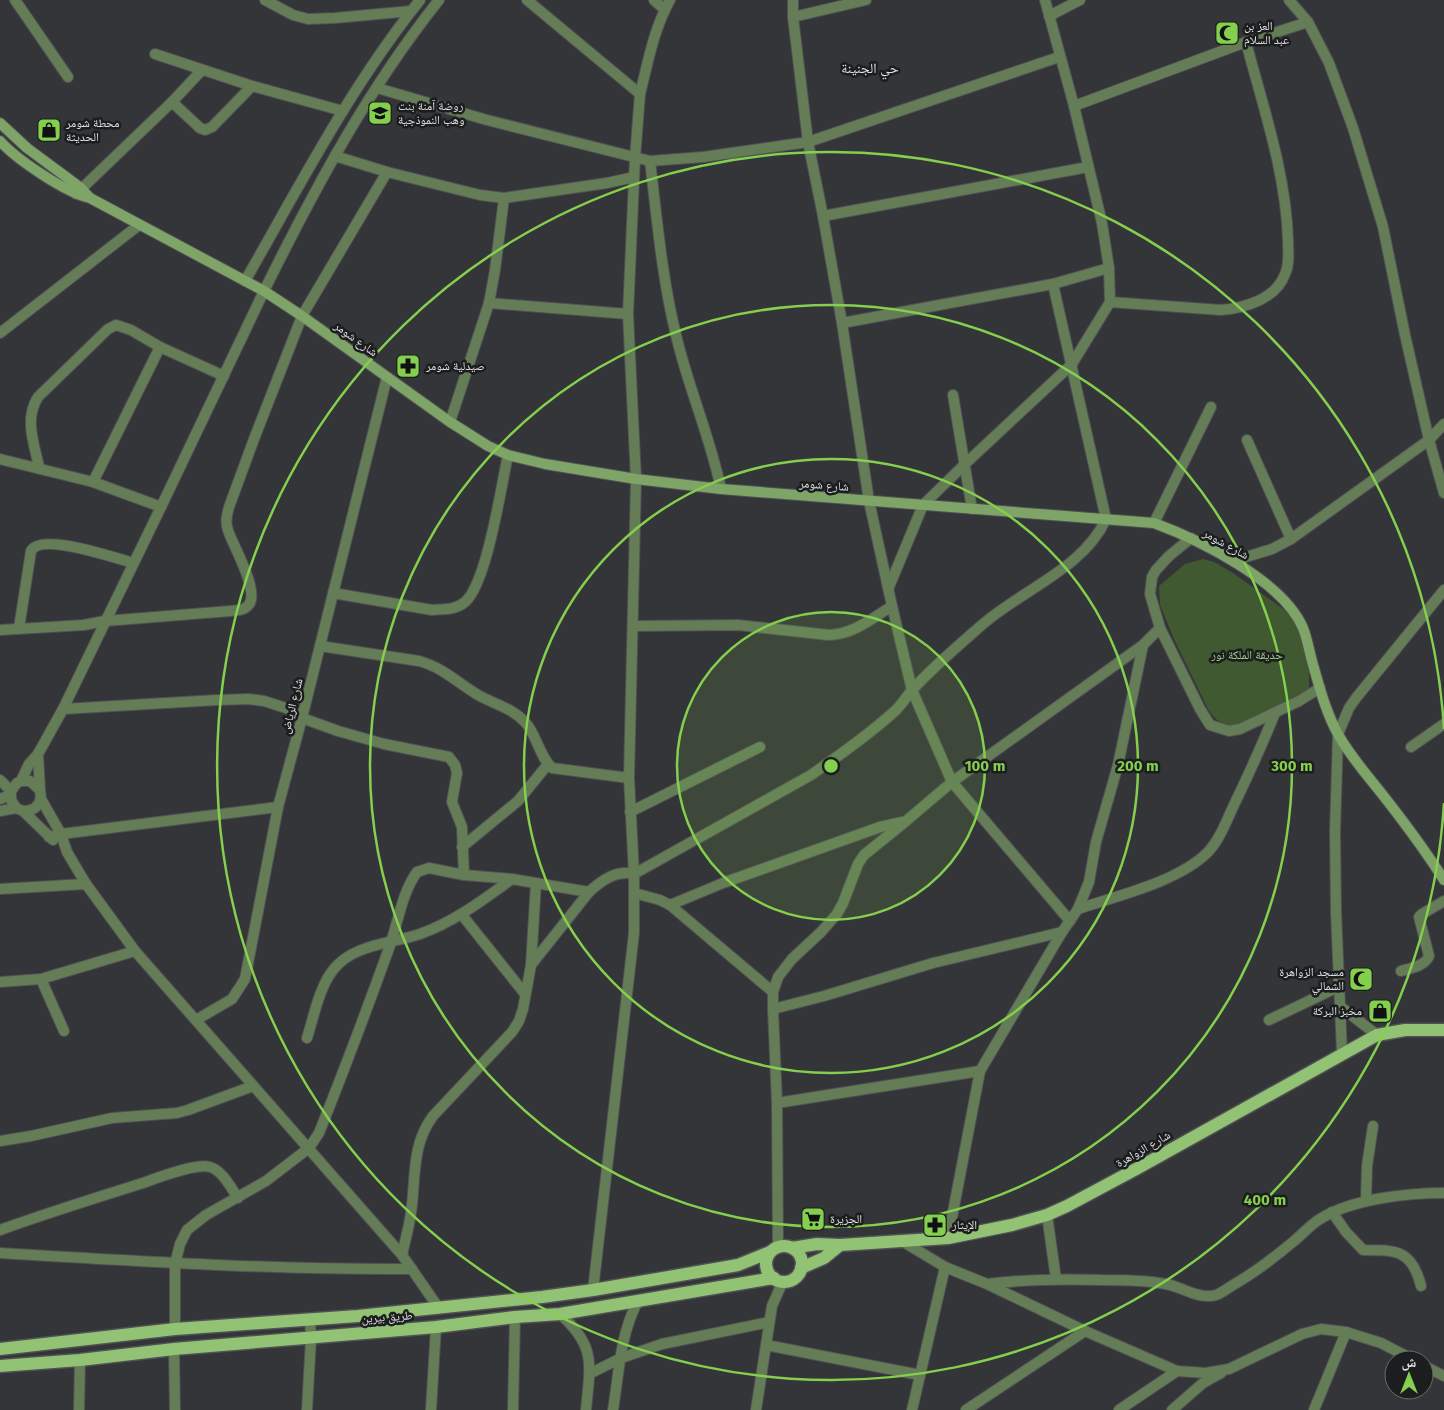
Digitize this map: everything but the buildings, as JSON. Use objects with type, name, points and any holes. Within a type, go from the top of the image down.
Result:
[{"type":"main road","name":"شارع شومر","points":[[0,123],[79,191]]},
{"type":"main road","name":"شارع شومر","points":[[2,144],[32,166],[264,291],[450,422],[488,446],[508,455],[545,464],[636,479],[721,489],[1154,524],[1191,538],[1233,561],[1268,586],[1286,603],[1297,617],[1304,630],[1320,688],[1338,734],[1350,754],[1423,847],[1444,880]]},
{"type":"main road","name":"شارع الزواهرة","points":[[792,1248],[817,1244],[840,1245],[948,1238],[1012,1225],[1047,1215],[1138,1168],[1377,1035],[1405,1030],[1444,1030]]},
{"type":"main road","points":[[801,1268],[799,1254],[792,1248],[785,1246],[774,1250],[766,1261],[770,1275],[778,1280],[794,1278],[801,1268],[824,1258],[840,1245]]},
{"type":"main road","name":"طريق بيرين","points":[[0,1349],[174,1329],[310,1320],[542,1297],[738,1265],[774,1250]]},
{"type":"main road","name":"طريق بيرين","points":[[0,1366],[560,1314],[778,1280]]},
{"type":"street","points":[[15,0],[68,77]]},
{"type":"street","points":[[265,0],[293,15],[308,19],[411,12]]},
{"type":"street","points":[[245,280],[343,111],[375,61],[420,0]]},
{"type":"street","points":[[7,795],[21,781],[29,764],[38,754],[63,709],[264,291],[334,156],[356,119],[423,20],[439,0]]},
{"type":"street","points":[[527,0],[640,94]]},
{"type":"street","points":[[654,0],[665,10]]},
{"type":"street","points":[[593,1290],[634,933],[634,874],[629,778],[636,479],[628,314],[635,158],[640,94],[650,52],[670,0]]},
{"type":"street","points":[[793,0],[793,16],[808,142],[842,323],[869,501],[912,690],[952,782],[1070,921]]},
{"type":"street","points":[[793,16],[866,0]]},
{"type":"street","points":[[889,587],[923,505],[1072,364],[1110,302],[1109,268],[1102,223],[1074,106],[1059,57],[1045,0]]},
{"type":"street","points":[[1049,16],[1080,0]]},
{"type":"street","points":[[1289,0],[1308,22],[1329,63],[1353,128],[1383,227],[1429,440],[1444,493]]},
{"type":"street","points":[[1074,106],[1246,42],[1308,22]]},
{"type":"street","points":[[1110,302],[1221,310],[1236,309],[1262,298],[1276,288],[1285,275],[1289,259],[1288,227],[1279,172],[1246,42]]},
{"type":"street","points":[[155,54],[252,86],[343,111]]},
{"type":"street","points":[[377,88],[478,118],[650,161],[808,142],[1059,57]]},
{"type":"street","points":[[79,191],[172,102],[202,70]]},
{"type":"street","points":[[172,102],[200,128],[205,130],[212,127],[252,86]]},
{"type":"street","points":[[334,156],[387,172],[480,195],[504,198],[634,177]]},
{"type":"street","points":[[650,161],[660,249],[676,335],[712,450],[721,489]]},
{"type":"street","points":[[823,216],[1088,167]]},
{"type":"street","points":[[0,630],[84,625],[105,621],[230,611],[244,609],[248,606],[252,591],[228,530],[226,517],[302,316],[387,172]]},
{"type":"street","points":[[450,422],[488,303],[496,263],[504,198]]},
{"type":"street","points":[[0,333],[139,225]]},
{"type":"street","points":[[842,323],[1053,284],[1109,268]]},
{"type":"street","points":[[532,965],[589,892],[600,882],[622,873],[634,874],[811,775],[834,760],[897,709],[912,690],[984,623],[1066,565],[1088,547],[1097,536],[1106,519],[1053,284]]},
{"type":"street","points":[[488,303],[628,314]]},
{"type":"street","points":[[39,467],[30,418],[34,402],[111,326],[123,326],[160,347],[224,376]]},
{"type":"street","points":[[94,482],[160,347]]},
{"type":"street","name":"شارع الرياض","points":[[196,1020],[232,999],[246,979],[278,807],[387,377]]},
{"type":"street","points":[[952,395],[972,509]]},
{"type":"street","points":[[1154,524],[1211,407]]},
{"type":"street","points":[[1233,561],[1272,549],[1292,539],[1429,440],[1444,424]]},
{"type":"street","points":[[1247,440],[1292,539]]},
{"type":"street","points":[[333,593],[432,610],[459,606],[466,601],[475,589],[484,567],[508,455]]},
{"type":"street","points":[[0,459],[94,482],[161,507]]},
{"type":"street","points":[[1191,538],[1161,564],[1152,577],[1150,594],[1160,628],[1210,726],[1221,730],[1234,731],[1276,713],[1320,688]]},
{"type":"street","points":[[19,628],[31,551],[37,544],[54,544],[76,548],[133,563]]},
{"type":"street","points":[[1342,1054],[1336,912],[1335,832],[1338,734],[1349,708],[1356,698],[1444,590]]},
{"type":"street","points":[[633,626],[738,625],[829,635],[854,630],[892,606]]},
{"type":"street","points":[[774,1250],[777,1102],[773,992],[778,977],[837,914],[858,864],[864,855],[952,782],[1142,645],[1160,628]]},
{"type":"street","points":[[948,1238],[980,1071],[1078,908],[1089,882],[1096,842],[1118,765],[1142,645]]},
{"type":"street","points":[[320,646],[419,660],[440,668],[462,686],[506,708],[520,718],[533,734],[548,764],[557,770],[588,771],[629,778]]},
{"type":"street","points":[[63,709],[249,699],[279,705],[292,710],[302,718],[338,731],[384,744],[449,757],[455,765],[457,773],[452,802],[462,827],[464,875]]},
{"type":"street","points":[[1078,908],[1179,873],[1208,852],[1222,829],[1276,713]]},
{"type":"street","points":[[1411,747],[1444,724]]},
{"type":"street","points":[[630,812],[760,747]]},
{"type":"street","points":[[0,811],[28,811],[36,807],[41,795],[38,754]]},
{"type":"street","points":[[462,847],[518,801],[548,764]]},
{"type":"street","points":[[0,780],[13,805],[67,852]]},
{"type":"street","points":[[21,781],[34,783],[61,834],[67,852],[86,884],[135,951],[402,1255],[438,1308]]},
{"type":"street","points":[[49,837],[278,807]]},
{"type":"street","points":[[670,905],[732,880],[880,828],[906,821]]},
{"type":"street","points":[[174,1329],[175,1264],[180,1244],[187,1230],[206,1215],[266,1181],[309,1148],[319,1133],[392,941],[410,881],[417,872],[429,868],[464,875],[512,879],[589,892]]},
{"type":"street","points":[[307,1038],[327,979],[334,968],[347,957],[392,941],[420,934],[462,915],[512,879]]},
{"type":"street","points":[[402,1255],[411,1212],[417,1149],[423,1132],[433,1116],[512,1032],[521,1015],[532,965],[536,883]]},
{"type":"street","points":[[0,888],[86,884]]},
{"type":"street","points":[[634,893],[660,900],[670,905],[773,992]]},
{"type":"street","points":[[1401,971],[1428,960],[1429,956],[1419,917],[1444,902]]},
{"type":"street","points":[[462,915],[525,994]]},
{"type":"street","points":[[773,1009],[824,996],[933,962],[1062,932]]},
{"type":"street","points":[[0,982],[40,979],[135,951]]},
{"type":"street","points":[[40,979],[64,1031]]},
{"type":"street","points":[[1269,1020],[1340,986]]},
{"type":"street","points":[[1341,1007],[1377,1035]]},
{"type":"street","points":[[777,1102],[980,1071]]},
{"type":"street","points":[[0,1141],[112,1118],[155,1115],[188,1110],[253,1086]]},
{"type":"street","points":[[1366,1201],[1367,1166],[1373,1126]]},
{"type":"street","points":[[0,1230],[177,1172],[204,1166],[220,1173],[238,1198]]},
{"type":"street","points":[[987,1284],[1056,1279],[1158,1282],[1175,1285],[1200,1295],[1217,1295],[1249,1276],[1294,1241],[1318,1219],[1332,1212],[1351,1204],[1366,1201],[1444,1193]]},
{"type":"street","points":[[1332,1212],[1346,1232],[1363,1250],[1388,1250],[1404,1254],[1417,1269],[1421,1286]]},
{"type":"street","points":[[1047,1215],[1056,1279]]},
{"type":"street","points":[[902,1241],[945,1267],[987,1284],[1085,1332],[1177,1371],[1206,1373],[1229,1369]]},
{"type":"street","points":[[0,1253],[175,1264],[412,1269]]},
{"type":"street","points":[[912,1410],[945,1267]]},
{"type":"street","points":[[756,1410],[769,1322],[778,1280]]},
{"type":"street","points":[[613,1410],[627,1328],[638,1301]]},
{"type":"street","points":[[560,1314],[574,1326],[589,1353],[586,1410]]},
{"type":"street","points":[[513,1410],[515,1317]]},
{"type":"street","points":[[307,1410],[311,1338],[310,1320]]},
{"type":"street","points":[[589,1374],[621,1358],[684,1338],[769,1322]]},
{"type":"street","points":[[431,1410],[436,1327]]},
{"type":"street","points":[[1172,1410],[1203,1383],[1302,1334],[1321,1329],[1346,1332],[1381,1343],[1395,1350]]},
{"type":"street","points":[[966,1410],[1085,1332]]},
{"type":"street","points":[[1314,1410],[1346,1332]]},
{"type":"street","points":[[766,1345],[920,1375]]},
{"type":"street","points":[[174,1349],[175,1410]]},
{"type":"street","points":[[79,1410],[80,1360]]},
{"type":"street","points":[[1119,1410],[1177,1371]]},
{"type":"green space","name":"حديقة الملكة نور","points":[[1203,559],[1214,562],[1233,573],[1290,614],[1299,624],[1309,660],[1309,691],[1238,731],[1221,723],[1208,709],[1174,639],[1160,605],[1159,586],[1185,564]]},
{"type":"place","name":"العز بن عبد السلام","points":[[1227,33]]},
{"type":"place","name":"روضة آمنة بنت وهب النموذجية","points":[[380,113]]},
{"type":"place","name":"محطة شومر الحديثة","points":[[49,130]]},
{"type":"place","name":"صيدلية شومر","points":[[408,366]]},
{"type":"place","name":"مسجد الزواهرة الشمالي","points":[[1361,979]]},
{"type":"place","name":"مخبز البركة","points":[[1380,1011]]},
{"type":"place","name":"الجزيرة","points":[[813,1219]]},
{"type":"place","name":"الإيثار","points":[[935,1225]]},
{"type":"district","name":"حي الجنينة","points":[[870,68]]}]
